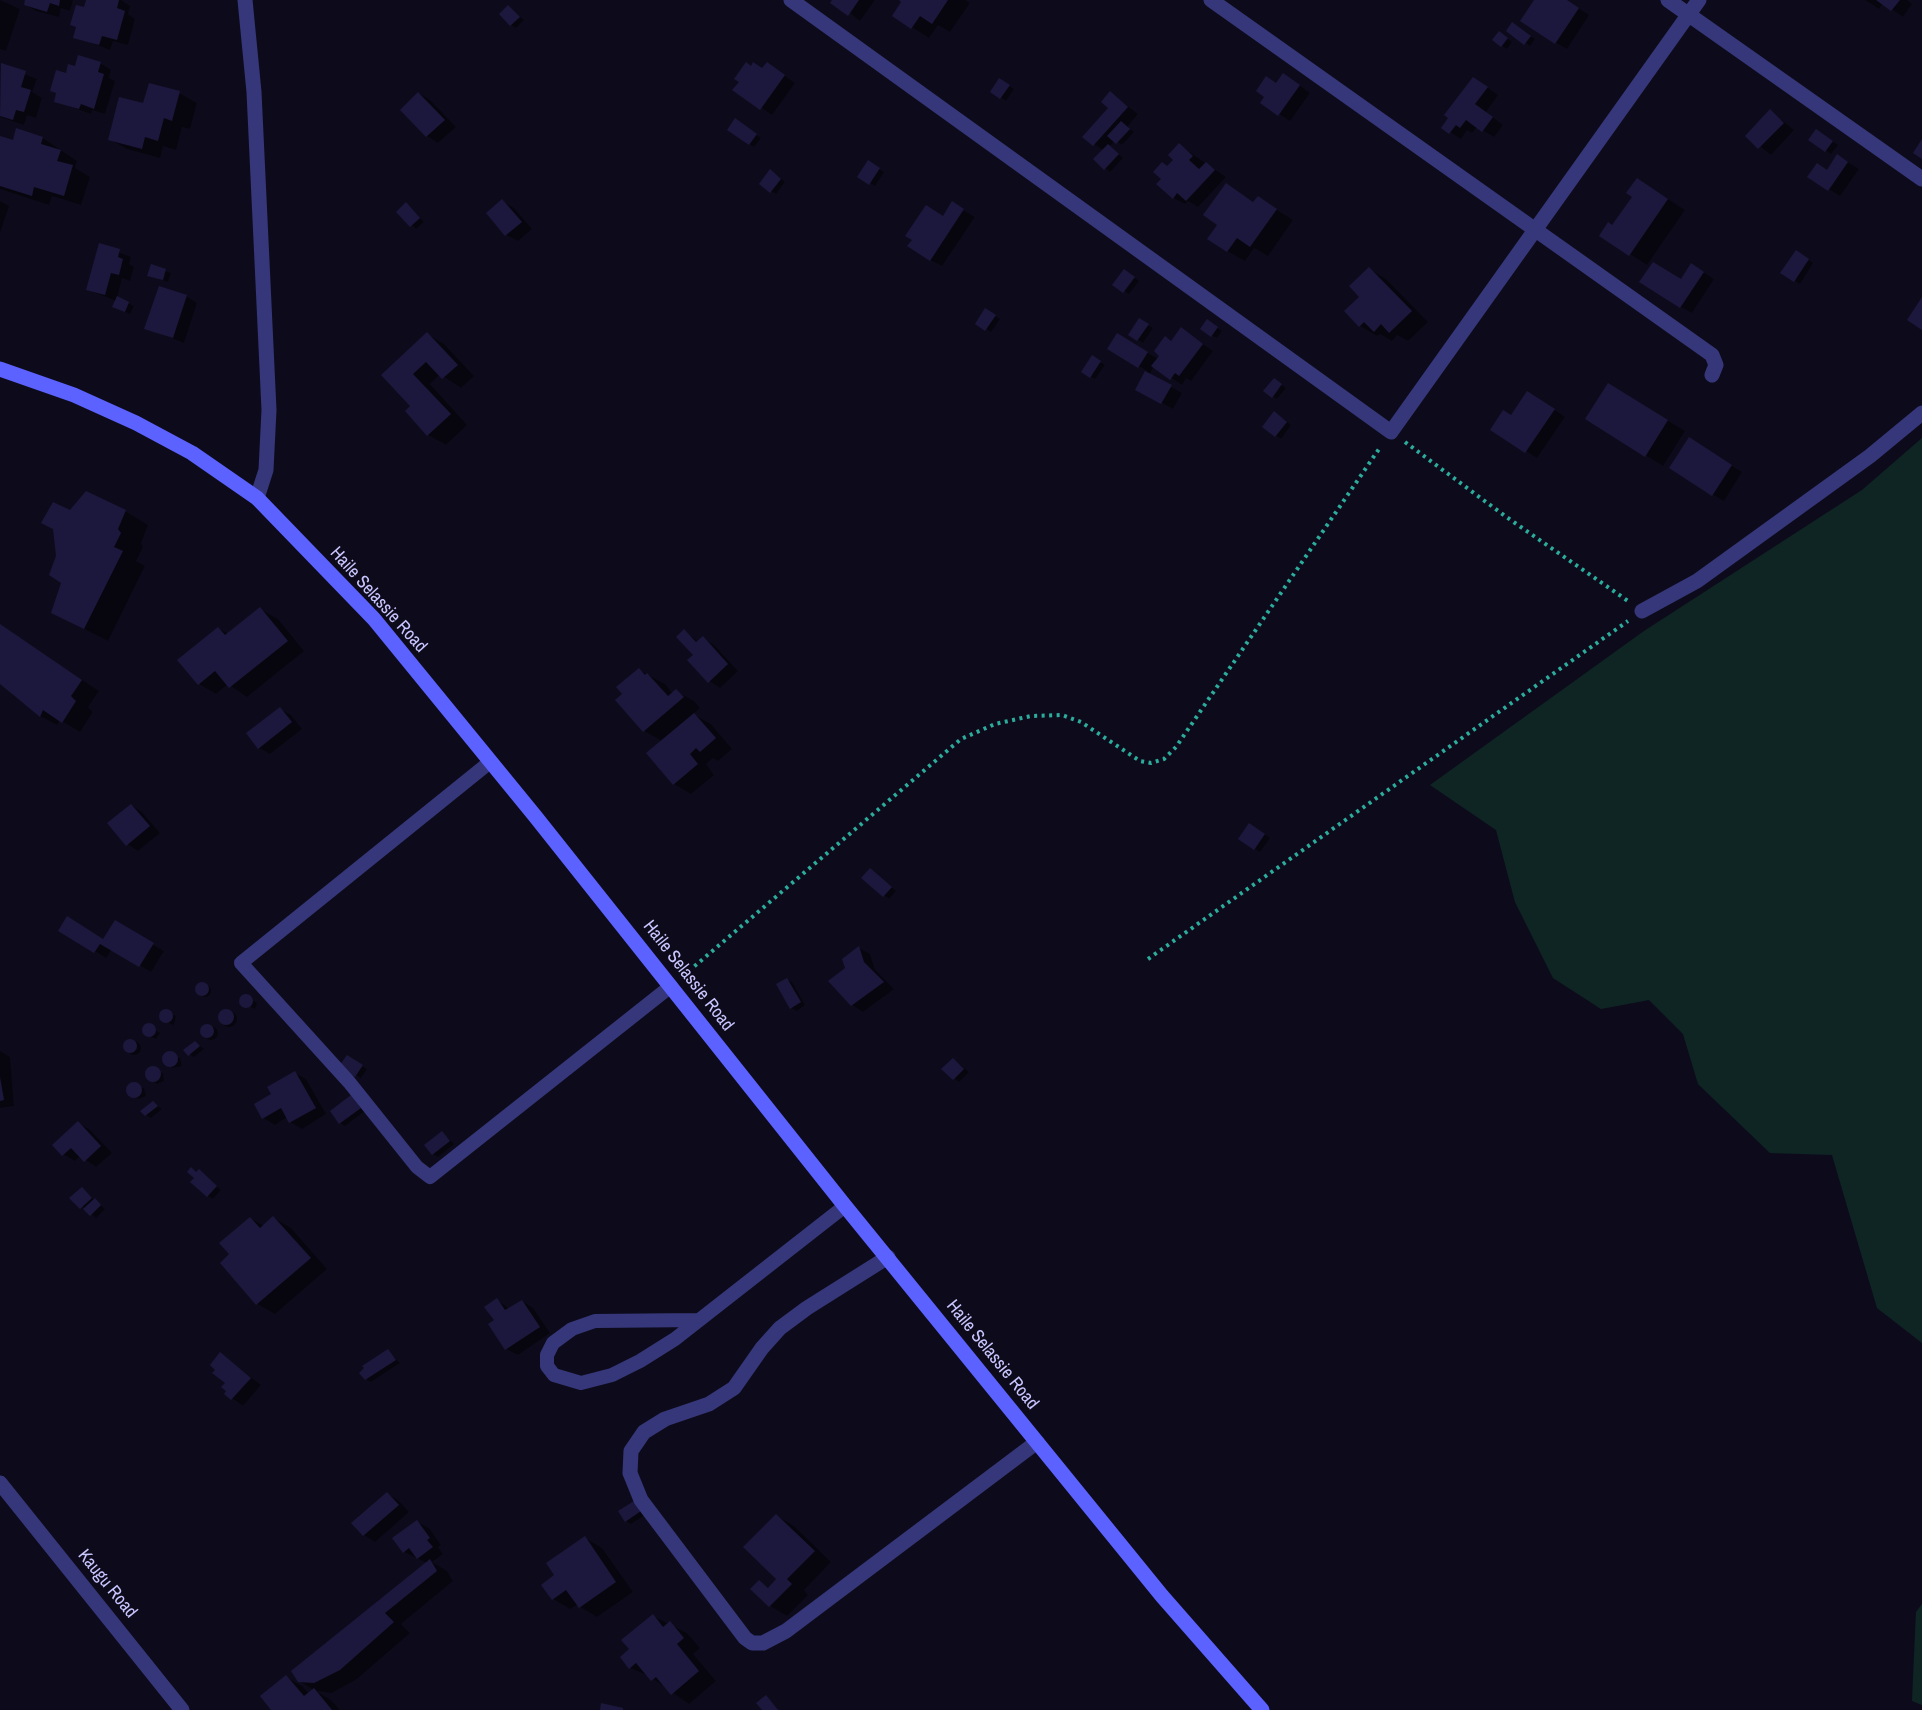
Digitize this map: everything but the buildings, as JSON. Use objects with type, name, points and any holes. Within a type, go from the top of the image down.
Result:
[{"type":"street","points":[[245,0],[254,92],[269,410],[266,470],[257,498]]},
{"type":"street","points":[[791,0],[1391,432],[1699,0]]},
{"type":"street","points":[[1211,0],[1712,355],[1716,365],[1712,375]]},
{"type":"street","points":[[1668,0],[1922,180]]},
{"type":"street","name":"Haile Selassie Road","points":[[0,369],[74,395],[192,453],[257,498],[374,620],[1162,1596],[1262,1710]]},
{"type":"street","points":[[1642,611],[1697,581],[1870,456],[1922,413]]},
{"type":"street","points":[[888,1257],[807,1308],[780,1328],[762,1348],[735,1388],[710,1404],[665,1419],[644,1432],[632,1451],[630,1473],[641,1500],[745,1638],[752,1643],[763,1643],[786,1631],[1037,1442]]},
{"type":"street","name":"Kaugu Road","points":[[0,1483],[182,1710]]},
{"type":"lane","points":[[489,762],[241,963],[348,1082],[417,1167],[430,1177],[671,986]]},
{"type":"lane","points":[[698,1320],[595,1321],[572,1329],[553,1343],[547,1355],[548,1366],[554,1375],[581,1383],[612,1375],[675,1339],[845,1206]]},
{"type":"path","points":[[671,986],[961,739],[995,724],[1030,716],[1062,715],[1081,722],[1140,762],[1151,763],[1164,759],[1176,747],[1391,432],[1505,516],[1642,611],[1148,960]]},
{"type":"green space","points":[[1922,438],[1922,1343],[1877,1308],[1832,1155],[1770,1153],[1698,1084],[1683,1034],[1649,1000],[1601,1009],[1553,978],[1515,902],[1496,830],[1430,785],[1644,631],[1862,490]]},
{"type":"green space","points":[[1922,1604],[1922,1705],[1912,1701],[1916,1612]]}]
